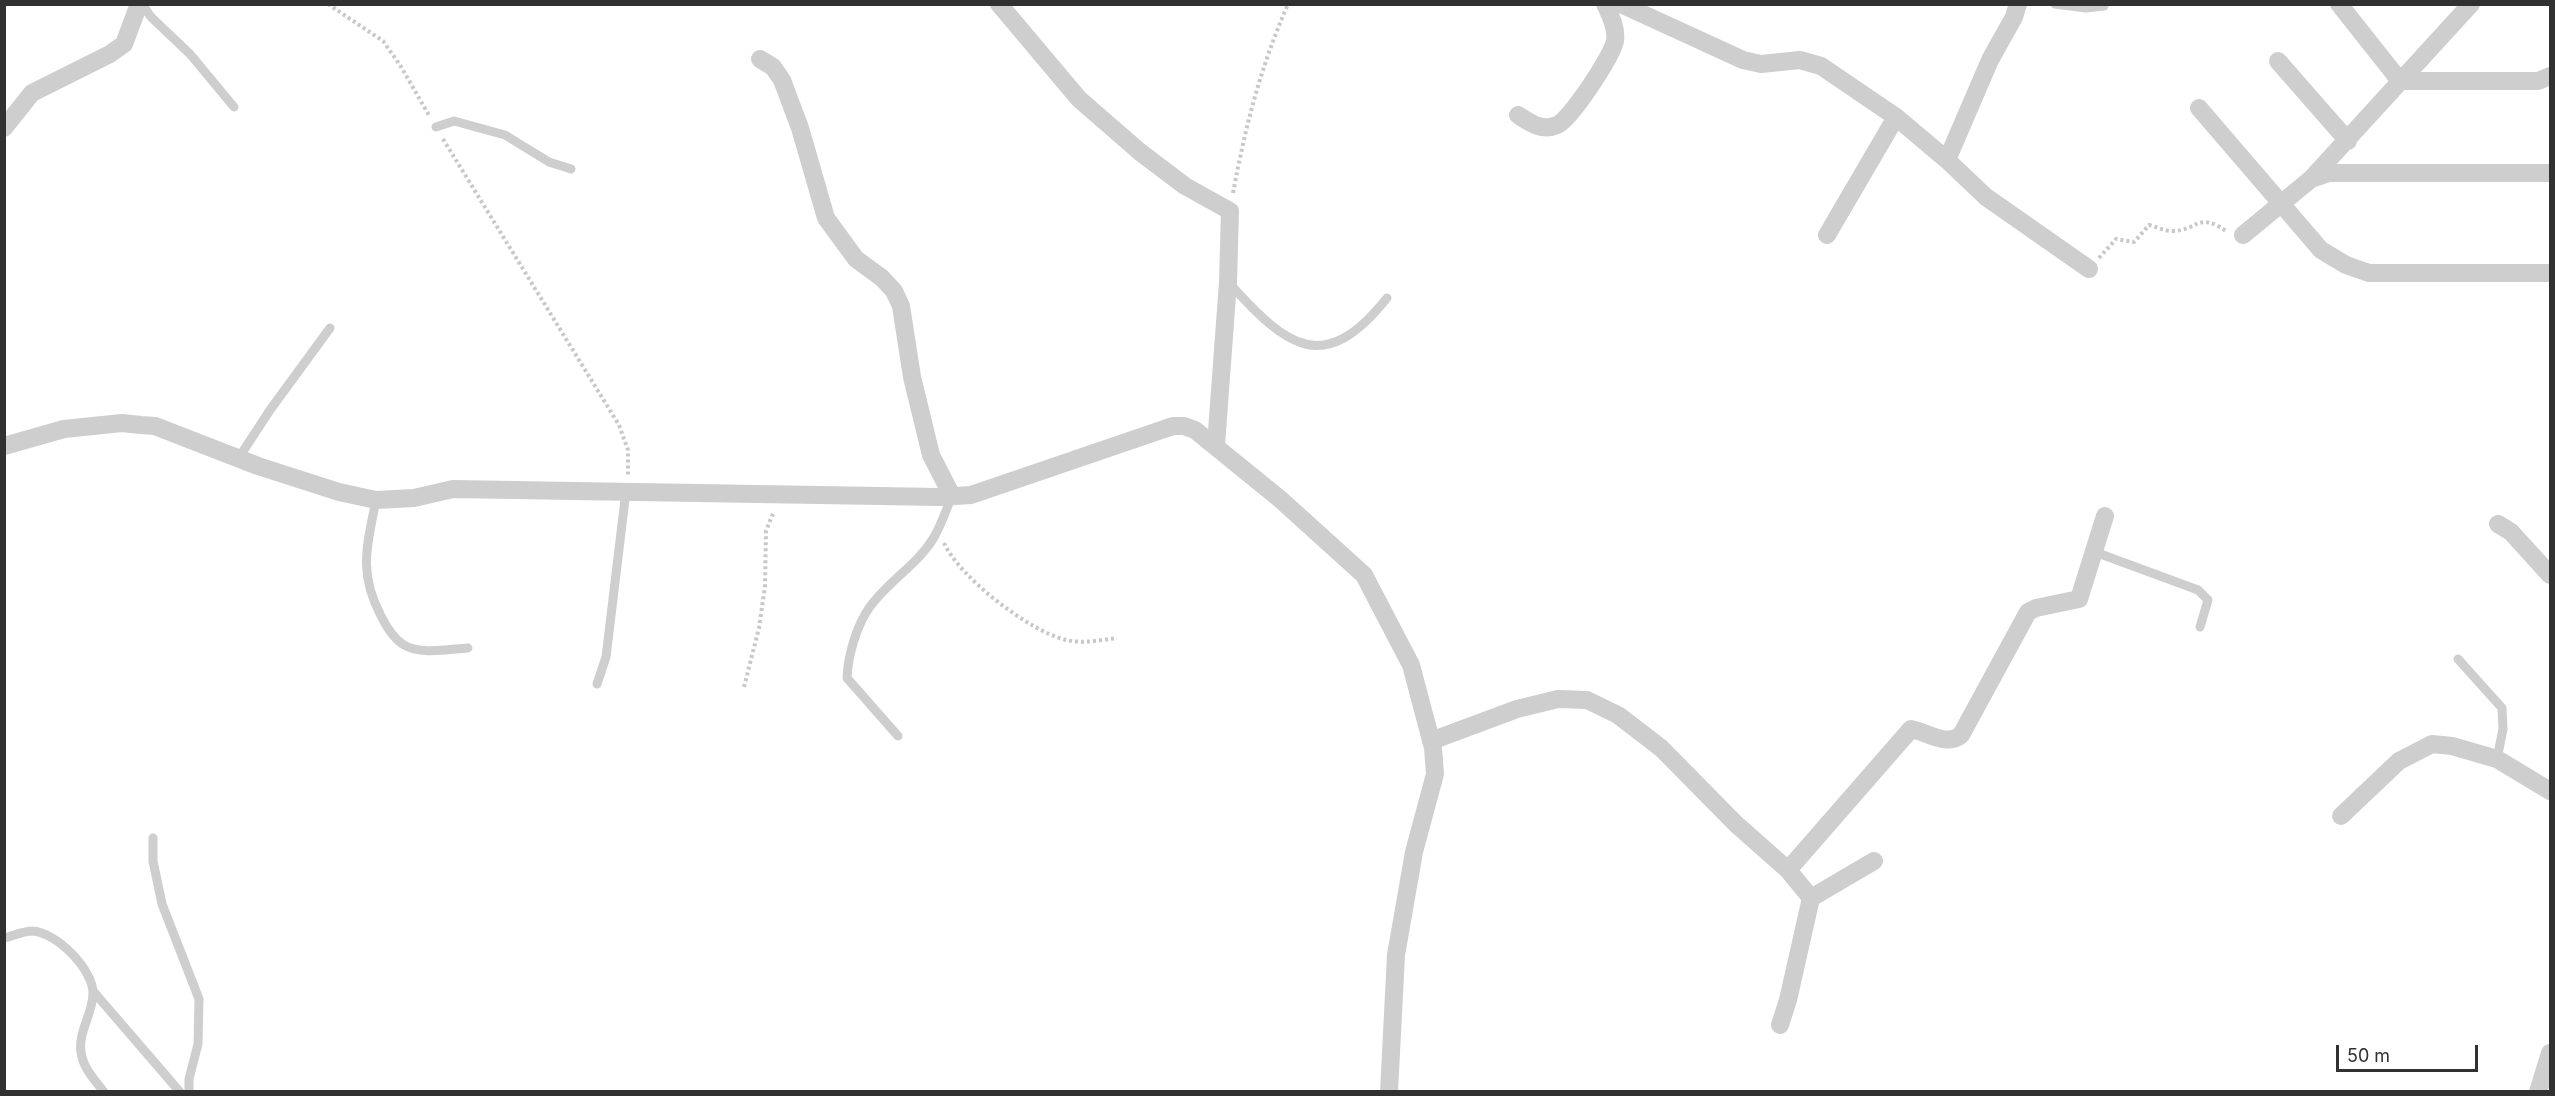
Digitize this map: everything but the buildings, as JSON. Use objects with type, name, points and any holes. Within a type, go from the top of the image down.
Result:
[{"type":"street","points":[[4,128],[33,93],[110,54],[124,44],[140,4]]},
{"type":"street","points":[[999,4],[1080,99],[1140,152],[1185,186],[1230,211],[1228,282],[1216,445]]},
{"type":"street","points":[[1518,115],[1539,127],[1557,125],[1570,113],[1595,80],[1615,41],[1613,23],[1605,4]]},
{"type":"street","points":[[1621,4],[1743,60],[1761,64],[1800,60],[1821,66],[1896,117],[1947,159],[1986,197],[2089,269]]},
{"type":"street","points":[[1947,159],[1990,60],[2014,17],[2018,4]]},
{"type":"street","points":[[2339,4],[2400,81]]},
{"type":"street","points":[[2243,235],[2311,179],[2471,4]]},
{"type":"street","points":[[760,59],[773,67],[782,80],[800,128],[826,218],[856,259],[882,278],[894,291],[901,306],[912,377],[931,455],[952,496]]},
{"type":"street","points":[[2278,61],[2348,141]]},
{"type":"street","points":[[2400,81],[2538,81],[2550,76]]},
{"type":"street","points":[[2199,108],[2321,250],[2346,265],[2369,273],[2550,273]]},
{"type":"street","points":[[1827,235],[1896,117]]},
{"type":"street","points":[[2311,179],[2329,173],[2550,173]]},
{"type":"street","points":[[4,446],[64,429],[122,423],[155,426],[238,459],[339,492],[376,500],[414,498],[453,489],[780,496],[952,496],[971,495],[1173,426],[1184,426],[1195,430],[1216,445],[1364,575],[1411,665],[1431,741],[1435,774],[1414,852],[1396,955],[1389,1092]]},
{"type":"street","points":[[1788,870],[1911,729],[1947,741],[1961,735],[2028,612],[2047,605],[2079,599],[2096,552],[2105,516]]},
{"type":"street","points":[[2498,524],[2511,532],[2550,575]]},
{"type":"street","points":[[1431,741],[1517,709],[1558,699],[1587,700],[1618,715],[1660,748],[1737,824],[1788,870],[1810,898]]},
{"type":"street","points":[[2341,816],[2399,761],[2432,744],[2452,746],[2497,759],[2550,791]]},
{"type":"street","points":[[1780,1025],[1788,1000],[1810,898],[1874,861]]},
{"type":"street","points":[[2538,1092],[2550,1053]]},
{"type":"lane","points":[[140,4],[190,54],[234,107]]},
{"type":"lane","points":[[2055,4],[2086,8],[2104,6]]},
{"type":"lane","points":[[436,127],[454,121],[506,135],[549,162],[571,169]]},
{"type":"lane","points":[[1228,282],[1284,337],[1307,346],[1324,347],[1350,336],[1368,322],[1387,298]]},
{"type":"lane","points":[[238,459],[270,410],[330,328]]},
{"type":"lane","points":[[597,684],[606,657],[626,491]]},
{"type":"lane","points":[[898,736],[847,678],[848,665],[858,631],[869,608],[911,567],[933,539],[952,496]]},
{"type":"lane","points":[[376,500],[365,556],[370,595],[388,628],[404,645],[422,649],[468,648]]},
{"type":"lane","points":[[2096,552],[2198,591],[2208,600],[2200,627]]},
{"type":"lane","points":[[2458,659],[2502,708],[2503,729],[2497,759]]},
{"type":"lane","points":[[153,838],[153,861],[162,904],[199,999],[198,1044],[189,1079],[189,1092]]},
{"type":"lane","points":[[4,938],[32,931],[60,942],[82,965],[93,991],[180,1092]]},
{"type":"lane","points":[[93,991],[92,1006],[81,1032],[81,1052],[87,1071],[104,1092]]},
{"type":"path","points":[[328,4],[383,41],[400,65],[619,425],[628,450],[626,491]]},
{"type":"path","points":[[1230,211],[1245,126],[1267,52],[1287,4]]},
{"type":"path","points":[[2089,269],[2116,239],[2134,242],[2149,225],[2175,231],[2204,221],[2214,223],[2231,235],[2243,235]]},
{"type":"path","points":[[744,687],[759,628],[765,586],[766,531],[780,496]]},
{"type":"path","points":[[938,529],[948,551],[959,564],[1011,612],[1066,640],[1086,642],[1117,638]]}]
